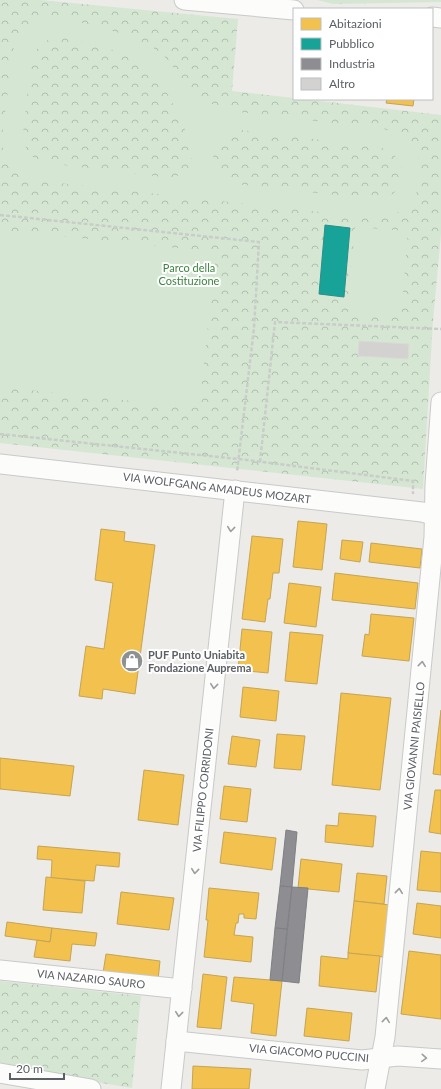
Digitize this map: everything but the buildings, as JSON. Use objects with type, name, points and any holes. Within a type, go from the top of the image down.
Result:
[{"type":"street","points":[[184,0],[284,6]]},
{"type":"street","name":"VIA GIOVANNI PAISIELLO","points":[[375,1089],[384,1037],[434,537],[438,516],[435,484],[441,402]]},
{"type":"street","name":"VIA WOLFGANG AMADEUS MOZART","points":[[0,464],[413,511],[438,516]]},
{"type":"street","name":"VIA FILIPPO CORRIDONI","points":[[171,1089],[235,490]]},
{"type":"street","name":"VIA NAZARIO SAURO","points":[[0,970],[182,989]]},
{"type":"street","name":"VIA GIACOMO PUCCINI","points":[[176,1041],[362,1060],[398,1056],[441,1059]]},
{"type":"street","points":[[0,1073],[43,1085],[91,1089]]},
{"type":"path","points":[[0,215],[259,242],[254,328],[235,490]]},
{"type":"path","points":[[260,462],[275,322],[441,329]]},
{"type":"path","points":[[0,434],[238,459],[412,481],[413,511]]},
{"type":"green space","name":"Parco della Costituzione","points":[[0,0],[41,0],[238,19],[232,91],[293,98],[293,100],[312,100],[441,115],[441,234],[433,321],[423,489],[0,443]]},
{"type":"green space","points":[[317,0],[441,0],[441,2],[333,4]]},
{"type":"green space","points":[[49,16],[82,23],[141,41],[163,55],[194,92],[220,108],[230,111],[384,129],[397,134],[410,143],[420,163],[421,174],[415,195],[409,204],[397,213],[381,218],[374,218],[32,180],[25,177],[14,169],[6,159],[2,146],[2,138],[13,50],[22,32],[31,24]],"holes":[[[54,37],[72,39],[131,55],[149,67],[158,77],[183,123],[192,153],[191,166],[181,175],[163,177],[46,163],[31,156],[26,147],[23,134],[31,60],[40,46]],[[241,130],[386,149],[399,161],[402,173],[401,179],[396,191],[392,195],[386,198],[378,199],[234,184],[224,178],[217,171],[214,162],[214,154],[216,145],[222,138],[230,133]]]},
{"type":"green space","points":[[355,227],[408,231],[401,317],[348,313]]},
{"type":"green space","points":[[0,230],[216,252],[199,408],[0,387]]},
{"type":"green space","points":[[0,981],[141,996],[132,1088],[0,1066]]},
{"type":"place","name":"PUF Punto Uniabita Fondazione Auprema","points":[[132,661]]}]
